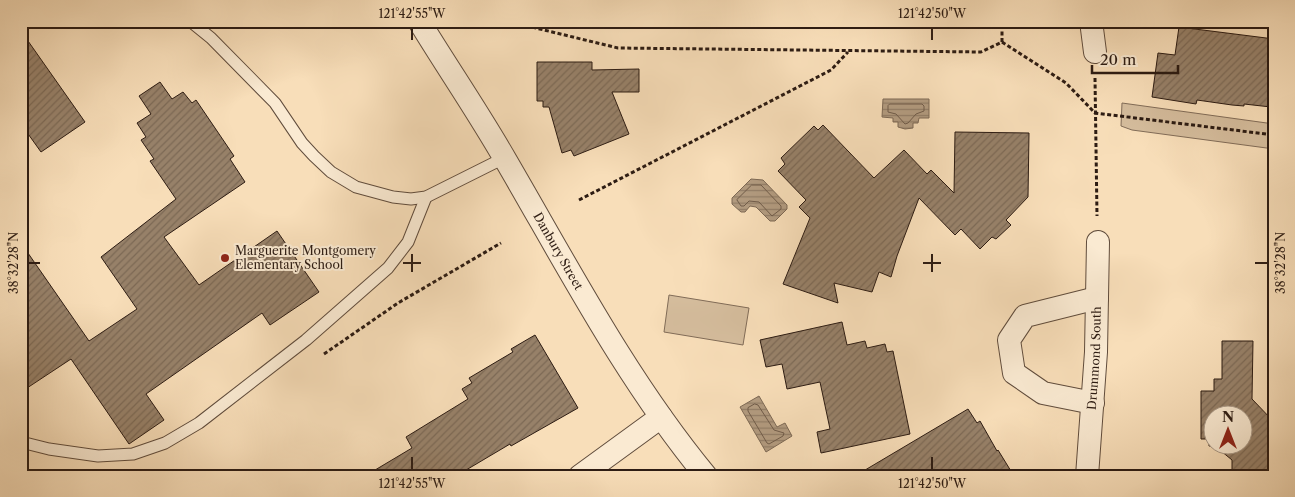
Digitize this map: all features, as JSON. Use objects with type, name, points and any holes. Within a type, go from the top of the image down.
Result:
[{"type":"street","name":"Danbury Street","points":[[419,21],[504,158],[633,377],[706,476]]},
{"type":"street","points":[[1091,21],[1095,52]]},
{"type":"street","name":"Drummond South","points":[[1086,476],[1093,403],[1098,242]]},
{"type":"street","points":[[1093,403],[1043,393],[1014,373],[1009,340],[1025,316],[1097,298]]},
{"type":"street","points":[[580,476],[661,417]]},
{"type":"lane","points":[[190,21],[211,38],[258,84],[275,103],[302,143],[331,172],[356,187],[374,193],[411,199],[426,197],[504,158]]},
{"type":"lane","points":[[21,442],[49,449],[98,456],[132,454],[165,442],[199,424],[306,340],[388,268],[408,242],[426,197]]},
{"type":"path","points":[[507,21],[618,48],[980,52],[1002,42]]},
{"type":"path","points":[[1002,21],[1002,42]]},
{"type":"path","points":[[1002,42],[1066,83],[1096,113],[1274,136]]},
{"type":"path","points":[[579,200],[831,70],[848,51]]},
{"type":"path","points":[[1095,52],[1098,242]]},
{"type":"shaded area","points":[[1122,103],[1274,124],[1274,149],[1132,130],[1121,126]]},
{"type":"shaded area","points":[[669,295],[749,308],[743,345],[664,332]]},
{"type":"water","points":[[883,99],[929,99],[929,118],[919,118],[918,123],[913,123],[913,128],[905,129],[898,127],[898,122],[893,122],[893,118],[882,117]]},
{"type":"water","points":[[751,179],[763,180],[787,205],[787,209],[775,221],[770,221],[756,207],[750,206],[745,212],[741,212],[732,204],[732,198]]},
{"type":"water","points":[[759,396],[777,427],[785,423],[792,436],[766,452],[740,407]]},
{"type":"building","points":[[1179,27],[1274,39],[1274,83],[1271,107],[1244,104],[1244,106],[1232,105],[1197,100],[1196,104],[1152,97],[1158,53],[1175,55]]},
{"type":"building","points":[[21,31],[85,122],[41,152],[21,124]]},
{"type":"building","points":[[537,62],[592,62],[592,70],[639,69],[639,92],[612,92],[629,134],[574,156],[571,150],[562,153],[549,107],[543,107],[543,101],[537,101]]},
{"type":"building","points":[[160,82],[172,99],[183,92],[192,103],[196,100],[234,156],[230,159],[245,182],[164,237],[199,285],[277,231],[319,292],[270,325],[262,313],[146,394],[164,420],[129,444],[71,359],[21,392],[21,243],[89,341],[137,309],[101,257],[176,199],[150,161],[154,159],[141,140],[146,137],[137,123],[151,114],[139,96]]},
{"type":"building","points":[[823,125],[874,178],[904,150],[927,174],[931,170],[954,193],[955,132],[1029,133],[1028,197],[1006,220],[1011,225],[996,239],[992,237],[980,249],[961,229],[955,235],[919,198],[891,277],[879,272],[872,292],[834,283],[838,303],[783,284],[810,218],[799,207],[806,200],[778,171],[785,164],[781,158],[814,126],[818,130]]},
{"type":"building","points":[[842,322],[847,345],[865,341],[867,348],[885,344],[887,352],[893,351],[910,434],[821,453],[817,432],[830,429],[820,382],[787,389],[782,364],[766,367],[760,340]]},
{"type":"building","points":[[535,335],[578,408],[511,446],[510,444],[456,476],[365,476],[412,448],[406,437],[468,399],[462,389],[472,383],[469,378],[513,352],[511,349]]},
{"type":"building","points":[[1222,341],[1253,341],[1252,399],[1274,422],[1274,476],[1232,476],[1232,460],[1225,454],[1252,454],[1252,404],[1202,404],[1201,439],[1201,391],[1214,391],[1214,379],[1222,379]]},
{"type":"building","points":[[968,409],[977,423],[980,421],[1014,476],[855,476]]},
{"type":"place","name":"Marguerite Montgomery Elementary School","points":[[225,258]]}]
